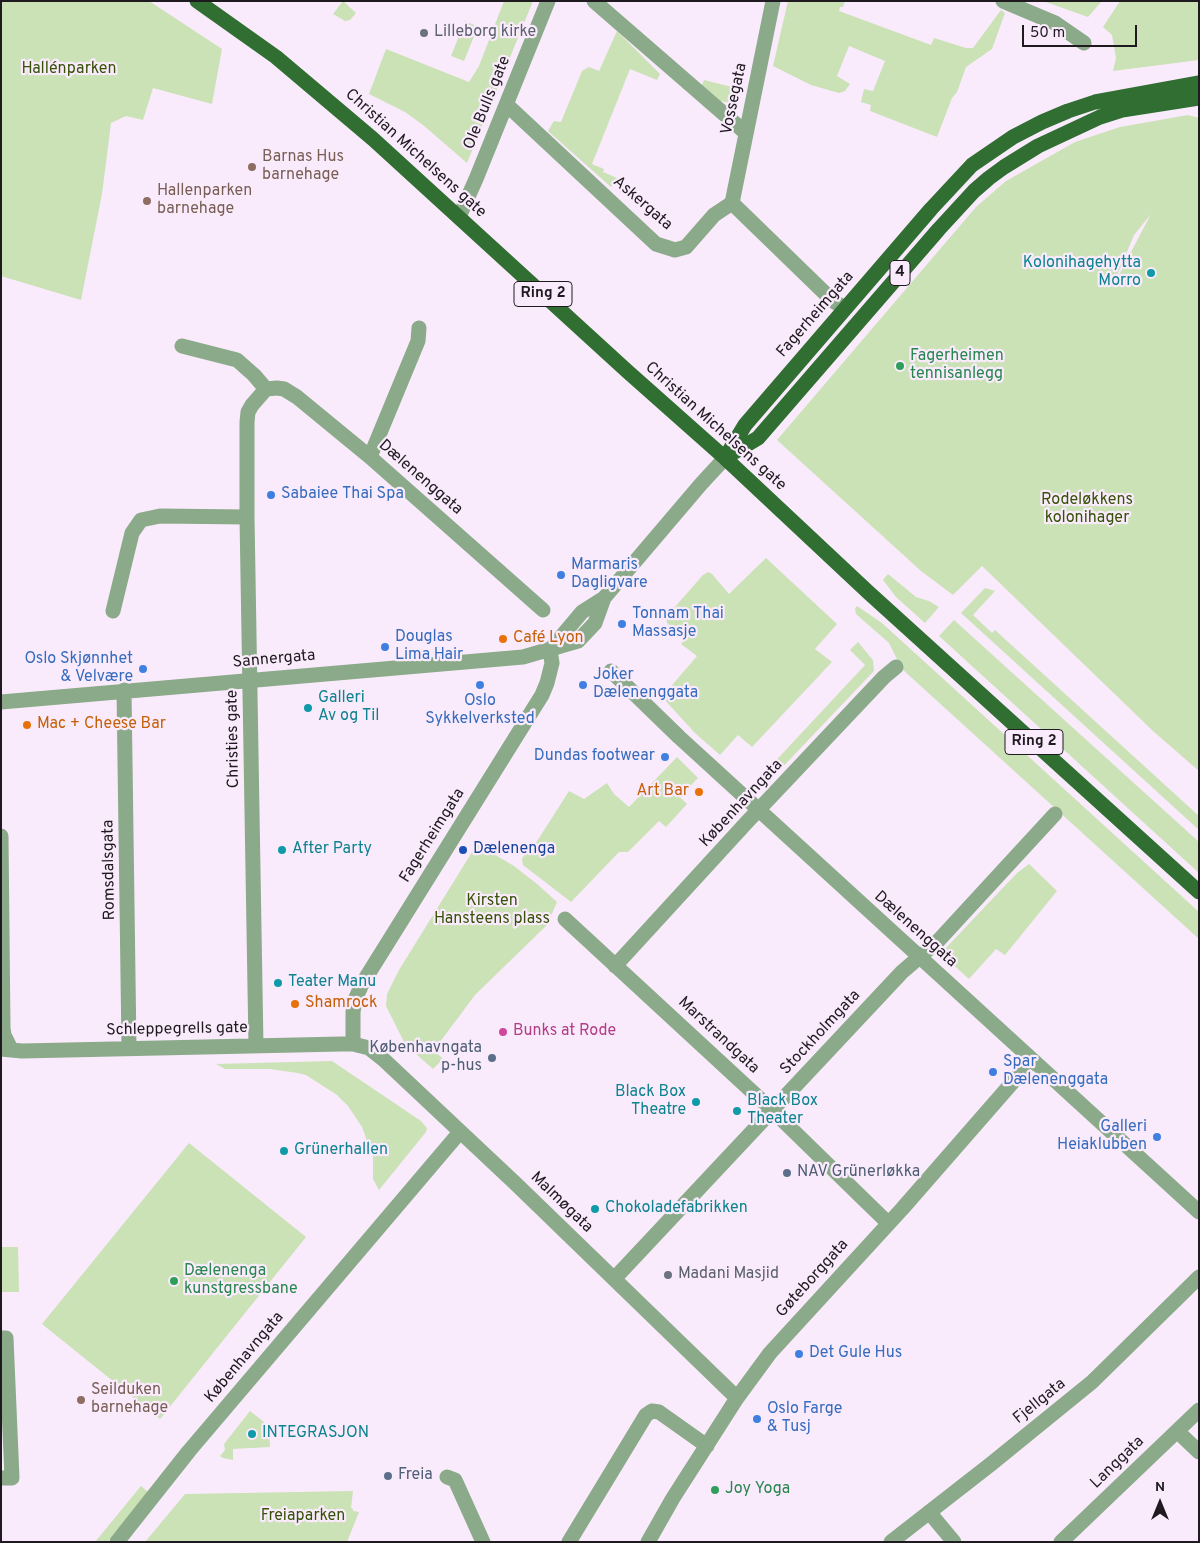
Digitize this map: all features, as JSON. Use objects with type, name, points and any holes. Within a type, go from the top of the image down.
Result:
[{"type":"main road","name":"Christian Michelsens gate","points":[[197,1],[276,57],[318,91],[725,458],[861,586],[1199,892]]},
{"type":"main road","name":"Fagerheimgata","points":[[725,458],[745,425],[931,209],[972,165],[1013,137],[1042,122],[1094,102],[1199,83]]},
{"type":"main road","name":"4","points":[[725,458],[758,438],[905,267],[974,191],[1004,167],[1038,146],[1100,117],[1122,110],[1199,98]]},
{"type":"street","name":"Ole Bulls gate","points":[[459,217],[507,105],[548,1]]},
{"type":"street","points":[[594,1],[746,133]]},
{"type":"street","name":"Vossegata","points":[[732,203],[773,1]]},
{"type":"street","points":[[1002,1],[1055,23],[1084,43]]},
{"type":"street","name":"Askergata","points":[[507,105],[656,244],[675,250],[686,248],[714,215],[732,203]]},
{"type":"street","points":[[732,203],[833,301],[846,308]]},
{"type":"street","points":[[370,457],[418,340],[419,328]]},
{"type":"street","points":[[182,346],[237,360],[254,374],[266,389]]},
{"type":"street","name":"Dælenenggata","points":[[266,389],[277,388],[290,391],[370,457],[543,610]]},
{"type":"street","name":"Christies gate","points":[[256,1046],[247,422],[248,412],[257,398],[266,389]]},
{"type":"street","name":"Fagerheimgata","points":[[353,1044],[353,1012],[362,984],[542,695],[549,678],[552,663],[550,650],[578,642],[587,633],[595,622],[604,598],[725,458]]},
{"type":"street","points":[[112,610],[132,533],[141,520],[160,516],[247,517]]},
{"type":"street","name":"Sannergata","points":[[1,702],[124,690],[512,659],[550,650]]},
{"type":"street","name":"Københavngata","points":[[615,966],[759,810],[884,677],[896,667]]},
{"type":"street","name":"Dælenenggata","points":[[611,671],[679,737],[1199,1212]]},
{"type":"street","name":"Romsdalsgata","points":[[124,690],[129,1048]]},
{"type":"street","name":"Stockholmgata","points":[[614,1278],[903,971],[938,940],[1055,814]]},
{"type":"street","points":[[1,836],[3,1028],[6,1049]]},
{"type":"street","name":"Marstrandgata","points":[[565,919],[772,1110],[888,1223]]},
{"type":"street","name":"Schleppegrells gate","points":[[6,1049],[22,1051],[353,1044]]},
{"type":"street","name":"Malmøgata","points":[[353,1044],[376,1052],[738,1398]]},
{"type":"street","name":"Gøteborggata","points":[[648,1542],[673,1498],[738,1398],[770,1353],[1032,1060]]},
{"type":"street","name":"Københavngata","points":[[117,1542],[189,1451],[460,1132]]},
{"type":"street","name":"Fjellgata","points":[[891,1542],[1092,1382],[1199,1277]]},
{"type":"street","points":[[4,1338],[7,1478]]},
{"type":"street","name":"Langgata","points":[[1061,1542],[1199,1410]]},
{"type":"street","points":[[569,1542],[646,1415],[652,1411],[658,1412],[707,1446]]},
{"type":"street","points":[[1177,1431],[1199,1452]]},
{"type":"street","points":[[447,1477],[455,1480],[483,1542]]},
{"type":"street","points":[[929,1512],[954,1542]]},
{"type":"green space","name":"Hallénparken","points":[[1,1],[149,1],[222,49],[212,104],[153,88],[143,120],[126,116],[111,123],[102,194],[81,300],[1,276]]},
{"type":"green space","points":[[343,1],[356,13],[350,20],[345,21],[333,14]]},
{"type":"green space","points":[[504,1],[533,1],[467,163],[405,112],[369,94],[386,49],[469,82],[479,66]]},
{"type":"green space","points":[[788,1],[845,1],[839,11],[931,45],[934,38],[966,48],[973,48],[1001,10],[1005,13],[992,49],[966,67],[937,137],[870,111],[871,105],[861,102],[864,89],[873,91],[885,61],[849,46],[837,76],[850,84],[845,91],[839,93],[811,85],[773,66]]},
{"type":"green space","points":[[1043,1],[1102,1],[1088,17]]},
{"type":"green space","points":[[1120,1],[1199,1],[1199,60],[1113,71],[1116,58],[1112,35],[1103,27]]},
{"type":"green space","points":[[465,21],[474,25],[477,29],[464,61],[451,56]]},
{"type":"green space","points":[[617,31],[660,74],[657,80],[630,69],[592,164],[604,169],[603,172],[617,178],[611,187],[548,131],[554,121],[561,122],[582,71],[589,67],[599,71]]},
{"type":"green space","points":[[704,80],[740,89],[735,104],[720,101],[702,85]]},
{"type":"green space","name":"Rodeløkkens kolonihager","points":[[1188,115],[1199,118],[1199,771],[1153,731],[982,566],[953,595],[921,571],[777,440],[976,207],[1006,181],[1075,142],[1120,127]],"holes":[[[1151,214],[1111,290],[1134,235]]]},
{"type":"green space","points":[[766,558],[837,624],[815,649],[832,662],[752,747],[738,735],[720,755],[695,733],[662,697],[697,656],[681,644],[686,638],[667,623],[666,617],[703,575],[708,572],[712,574],[729,594]]},
{"type":"green space","points":[[888,574],[916,597],[929,601],[939,607],[925,623],[896,597],[883,580]]},
{"type":"green space","points":[[985,588],[995,591],[973,615],[992,633],[995,630],[1199,816],[1199,830],[961,613]]},
{"type":"green space","points":[[857,606],[882,623],[1199,912],[1199,939],[902,669],[889,643],[856,614],[855,609]]},
{"type":"green space","points":[[954,620],[1199,842],[1199,873],[939,636]]},
{"type":"green space","points":[[858,642],[873,660],[874,671],[775,775],[768,769],[865,665],[850,650]]},
{"type":"green space","points":[[677,757],[698,778],[680,797],[687,804],[666,827],[659,821],[628,852],[619,852],[571,902],[523,865],[522,859],[530,845],[534,846],[569,791],[584,799],[607,783],[614,794],[629,807]]},
{"type":"green space","name":"Kirsten Hansteens plass","points":[[477,844],[514,866],[557,902],[547,925],[475,995],[434,1050],[443,1059],[433,1069],[405,1044],[386,1006],[387,994],[399,970]]},
{"type":"green space","points":[[1029,864],[1057,891],[1005,955],[996,949],[969,979],[942,955],[943,951],[1017,873]]},
{"type":"green space","points":[[332,1061],[421,1121],[427,1128],[426,1132],[379,1190],[373,1179],[373,1157],[362,1127],[348,1106],[337,1095],[306,1075],[270,1069],[225,1069],[216,1064]]},
{"type":"green space","name":"Dælenenga kunstgressbane","points":[[189,1143],[306,1237],[160,1419],[42,1324]]},
{"type":"green space","points":[[1,1247],[18,1247],[19,1292],[1,1292]]},
{"type":"green space","points":[[250,1411],[264,1422],[264,1427],[269,1431],[270,1447],[233,1449],[233,1460],[223,1458],[220,1456],[225,1450],[224,1444]]},
{"type":"green space","points":[[141,1486],[147,1493],[108,1542],[95,1542]]},
{"type":"green space","name":"Freiaparken","points":[[353,1491],[351,1508],[353,1511],[359,1512],[347,1542],[145,1542],[185,1494]]},
{"type":"place","name":"Lilleborg kirke","points":[[424,33]]},
{"type":"place","name":"Barnas Hus barnehage","points":[[252,167]]},
{"type":"place","name":"Hallenparken barnehage","points":[[147,201]]},
{"type":"place","name":"Kolonihagehytta Morro","points":[[1151,273]]},
{"type":"place","name":"Fagerheimen tennisanlegg","points":[[900,366]]},
{"type":"place","name":"Sabaiee Thai Spa","points":[[271,495]]},
{"type":"place","name":"Marmaris Dagligvare","points":[[561,575]]},
{"type":"place","name":"Tonnam Thai Massasje","points":[[622,624]]},
{"type":"place","name":"Café Lyon","points":[[503,639]]},
{"type":"place","name":"Douglas Lima Hair","points":[[385,647]]},
{"type":"place","name":"Oslo Skjønnhet & Velvære","points":[[143,669]]},
{"type":"place","name":"Oslo Sykkelverksted","points":[[480,685]]},
{"type":"place","name":"Joker Dælenenggata","points":[[583,685]]},
{"type":"place","name":"Galleri Av og Til","points":[[308,708]]},
{"type":"place","name":"Mac + Cheese Bar","points":[[27,725]]},
{"type":"place","name":"Dundas footwear","points":[[665,757]]},
{"type":"place","name":"Art Bar","points":[[699,792]]},
{"type":"place","name":"After Party","points":[[282,850]]},
{"type":"place","name":"Dælenenga","points":[[463,850]]},
{"type":"place","name":"Teater Manu","points":[[278,983]]},
{"type":"place","name":"Shamrock","points":[[295,1004]]},
{"type":"place","name":"Bunks at Rode","points":[[503,1032]]},
{"type":"place","name":"Københavngata p-hus","points":[[492,1058]]},
{"type":"place","name":"Spar Dælenenggata","points":[[993,1072]]},
{"type":"place","name":"Black Box Theatre","points":[[696,1102]]},
{"type":"place","name":"Black Box Theater","points":[[737,1111]]},
{"type":"place","name":"Galleri Heiaklubben","points":[[1157,1137]]},
{"type":"place","name":"Grünerhallen","points":[[284,1151]]},
{"type":"place","name":"NAV Grünerløkka","points":[[787,1173]]},
{"type":"place","name":"Chokoladefabrikken","points":[[595,1209]]},
{"type":"place","name":"Madani Masjid","points":[[668,1275]]},
{"type":"place","name":"Dælenenga kunstgressbane","points":[[174,1281]]},
{"type":"place","name":"Det Gule Hus","points":[[799,1354]]},
{"type":"place","name":"Seilduken barnehage","points":[[81,1400]]},
{"type":"place","name":"Oslo Farge & Tusj","points":[[757,1419]]},
{"type":"place","name":"INTEGRASJON","points":[[252,1434]]},
{"type":"place","name":"Freia","points":[[388,1476]]},
{"type":"place","name":"Joy Yoga","points":[[715,1490]]}]
